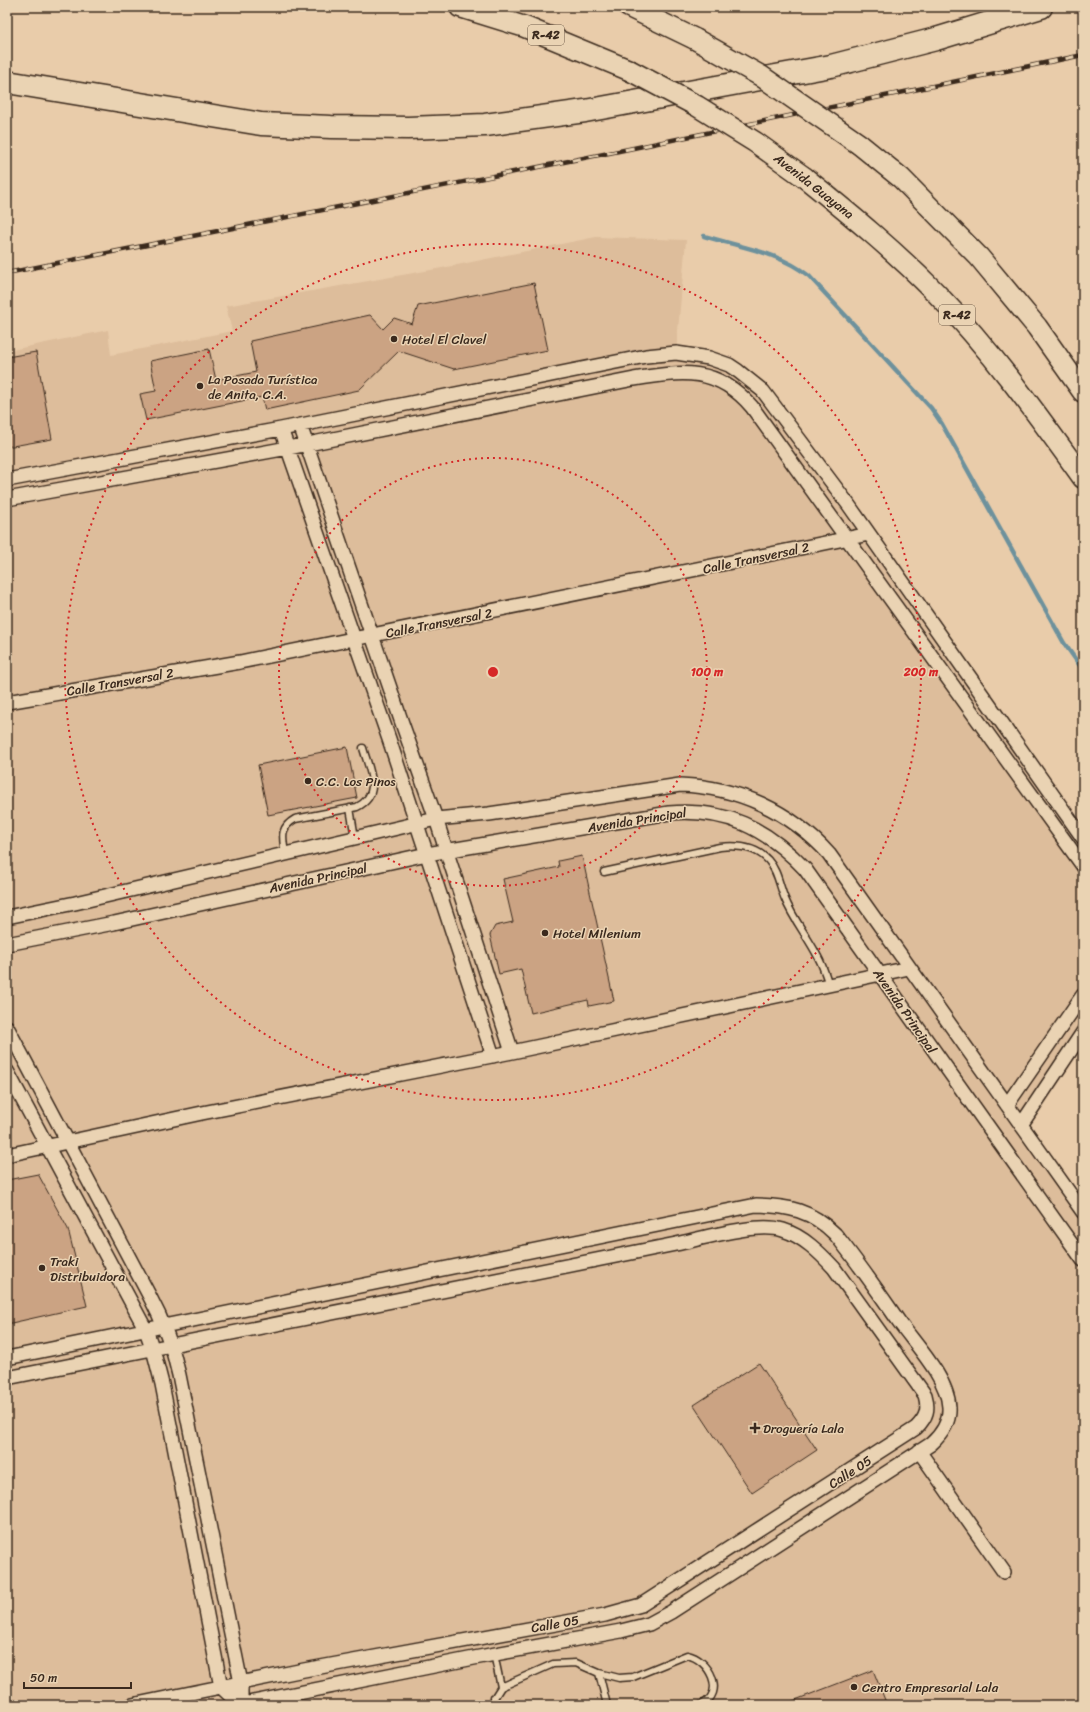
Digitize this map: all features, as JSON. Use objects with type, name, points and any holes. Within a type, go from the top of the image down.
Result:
[{"type":"highway","points":[[7,82],[261,124],[408,128],[485,125],[585,111],[831,66],[936,39],[1041,7]]},
{"type":"main road","name":"Avenida Guayana","points":[[460,7],[525,27],[629,70],[697,106],[755,142],[804,176],[878,237],[936,292],[979,340],[1016,386],[1083,478]]},
{"type":"main road","points":[[629,7],[695,39],[761,76],[859,144],[901,178],[979,257],[1037,327],[1083,392]]},
{"type":"street","points":[[7,480],[281,429],[576,370],[664,354],[693,355],[709,358],[729,365],[749,378],[763,391],[869,534],[1083,838]]},
{"type":"street","points":[[689,372],[693,355]]},
{"type":"street","points":[[576,370],[581,390]]},
{"type":"street","points":[[7,499],[288,448],[663,374],[689,372],[717,380],[732,388],[745,398],[849,539],[1083,866]]},
{"type":"street","points":[[414,402],[419,422]]},
{"type":"street","points":[[300,425],[436,819],[512,1052]]},
{"type":"street","points":[[281,429],[355,639],[418,825],[493,1056]]},
{"type":"street","name":"Calle Transversal 2","points":[[7,702],[240,662],[869,534]]},
{"type":"street","name":"Avenida Principal","points":[[7,917],[418,825],[436,819],[489,814],[680,785],[699,786],[737,794],[772,809],[820,844],[838,866],[1083,1212]]},
{"type":"street","name":"Avenida Principal","points":[[7,944],[121,921],[446,850],[669,813],[703,812],[721,816],[752,828],[780,846],[791,855],[815,883],[1083,1260]]},
{"type":"street","points":[[7,1155],[202,1113],[493,1056],[909,968]]},
{"type":"street","points":[[1007,1105],[1083,995]]},
{"type":"street","points":[[7,1027],[149,1295],[164,1326],[171,1346],[179,1376],[242,1683],[240,1705]]},
{"type":"street","points":[[1020,1125],[1083,1032]]},
{"type":"street","points":[[7,1071],[146,1330],[153,1350],[163,1392],[221,1687],[240,1705]]},
{"type":"street","name":"Calle 05","points":[[240,1705],[494,1654],[609,1633],[638,1627],[658,1620],[931,1444],[941,1434],[948,1419],[949,1406],[948,1398],[939,1378],[845,1246],[820,1221],[793,1208],[756,1205],[673,1222]]},
{"type":"street","points":[[7,1358],[673,1222],[676,1244],[153,1350],[7,1378]]},
{"type":"street","name":"Calle 05","points":[[132,1705],[304,1670],[633,1609],[650,1601],[808,1499],[908,1434],[922,1422],[928,1409],[919,1385],[834,1268],[824,1257],[802,1240],[784,1230],[766,1227],[676,1244]]},
{"type":"street","points":[[571,1243],[577,1264]]},
{"type":"street","points":[[919,1451],[1004,1572]]},
{"type":"street","points":[[808,1499],[819,1516]]},
{"type":"street","points":[[605,1615],[609,1633]]},
{"type":"lane","points":[[284,854],[284,828],[288,823],[295,819],[350,808],[365,802],[371,795],[373,787],[363,748]]},
{"type":"lane","points":[[350,808],[355,838]]},
{"type":"lane","points":[[604,872],[720,847],[738,845],[752,849],[767,858],[774,868],[784,898],[795,920],[818,958],[829,985]]},
{"type":"lane","points":[[494,1654],[502,1687]]},
{"type":"lane","points":[[494,1705],[494,1698],[502,1687],[553,1664],[576,1663],[599,1673],[619,1678],[633,1677],[687,1655],[694,1656],[701,1661],[709,1671],[715,1684],[714,1692],[710,1699],[701,1705]]},
{"type":"lane","points":[[599,1673],[607,1705]]},
{"type":"shaded area","points":[[596,237],[686,240],[676,353],[749,378],[1083,838],[1083,1032],[1021,1125],[1083,1212],[1083,1705],[7,1705],[7,351],[108,330],[111,355],[232,331],[226,306],[442,268]]},
{"type":"building","points":[[534,283],[548,350],[454,369],[399,351],[359,390],[265,410],[262,397],[146,420],[140,394],[156,391],[150,361],[209,349],[216,380],[256,372],[250,341],[370,315],[383,329],[394,318],[412,324],[418,306]]},
{"type":"building","points":[[36,352],[52,439],[7,447],[7,357]]},
{"type":"building","name":"C.C. Los Pinos","points":[[347,747],[357,798],[268,815],[258,765]]},
{"type":"building","name":"Hotel Milenium","points":[[582,856],[614,1001],[589,1006],[588,1000],[531,1013],[521,969],[499,974],[490,935],[495,926],[513,922],[503,879],[559,867],[558,861]]},
{"type":"building","name":"Traki Distribuidora","points":[[38,1174],[68,1229],[87,1306],[7,1324],[7,1180]]},
{"type":"building","name":"Droguería Lala","points":[[759,1363],[817,1450],[752,1493],[694,1405]]},
{"type":"building","name":"Centro Empresarial Lala","points":[[873,1670],[887,1705],[785,1704]]},
{"type":"waterway","points":[[704,236],[759,251],[785,261],[809,276],[931,408],[942,424],[1064,643],[1083,670]]},
{"type":"railway","points":[[7,273],[619,151],[1083,55]]},
{"type":"place","name":"Hotel El Clavel","points":[[394,339]]},
{"type":"place","name":"La Posada Turística de Anita, C.A.","points":[[200,386]]},
{"type":"place","name":"C.C. Los Pinos","points":[[308,781]]},
{"type":"place","name":"Hotel Milenium","points":[[545,933]]},
{"type":"place","name":"Traki Distribuidora","points":[[42,1268]]},
{"type":"place","name":"Droguería Lala","points":[[755,1428]]},
{"type":"place","name":"Centro Empresarial Lala","points":[[854,1687]]}]
